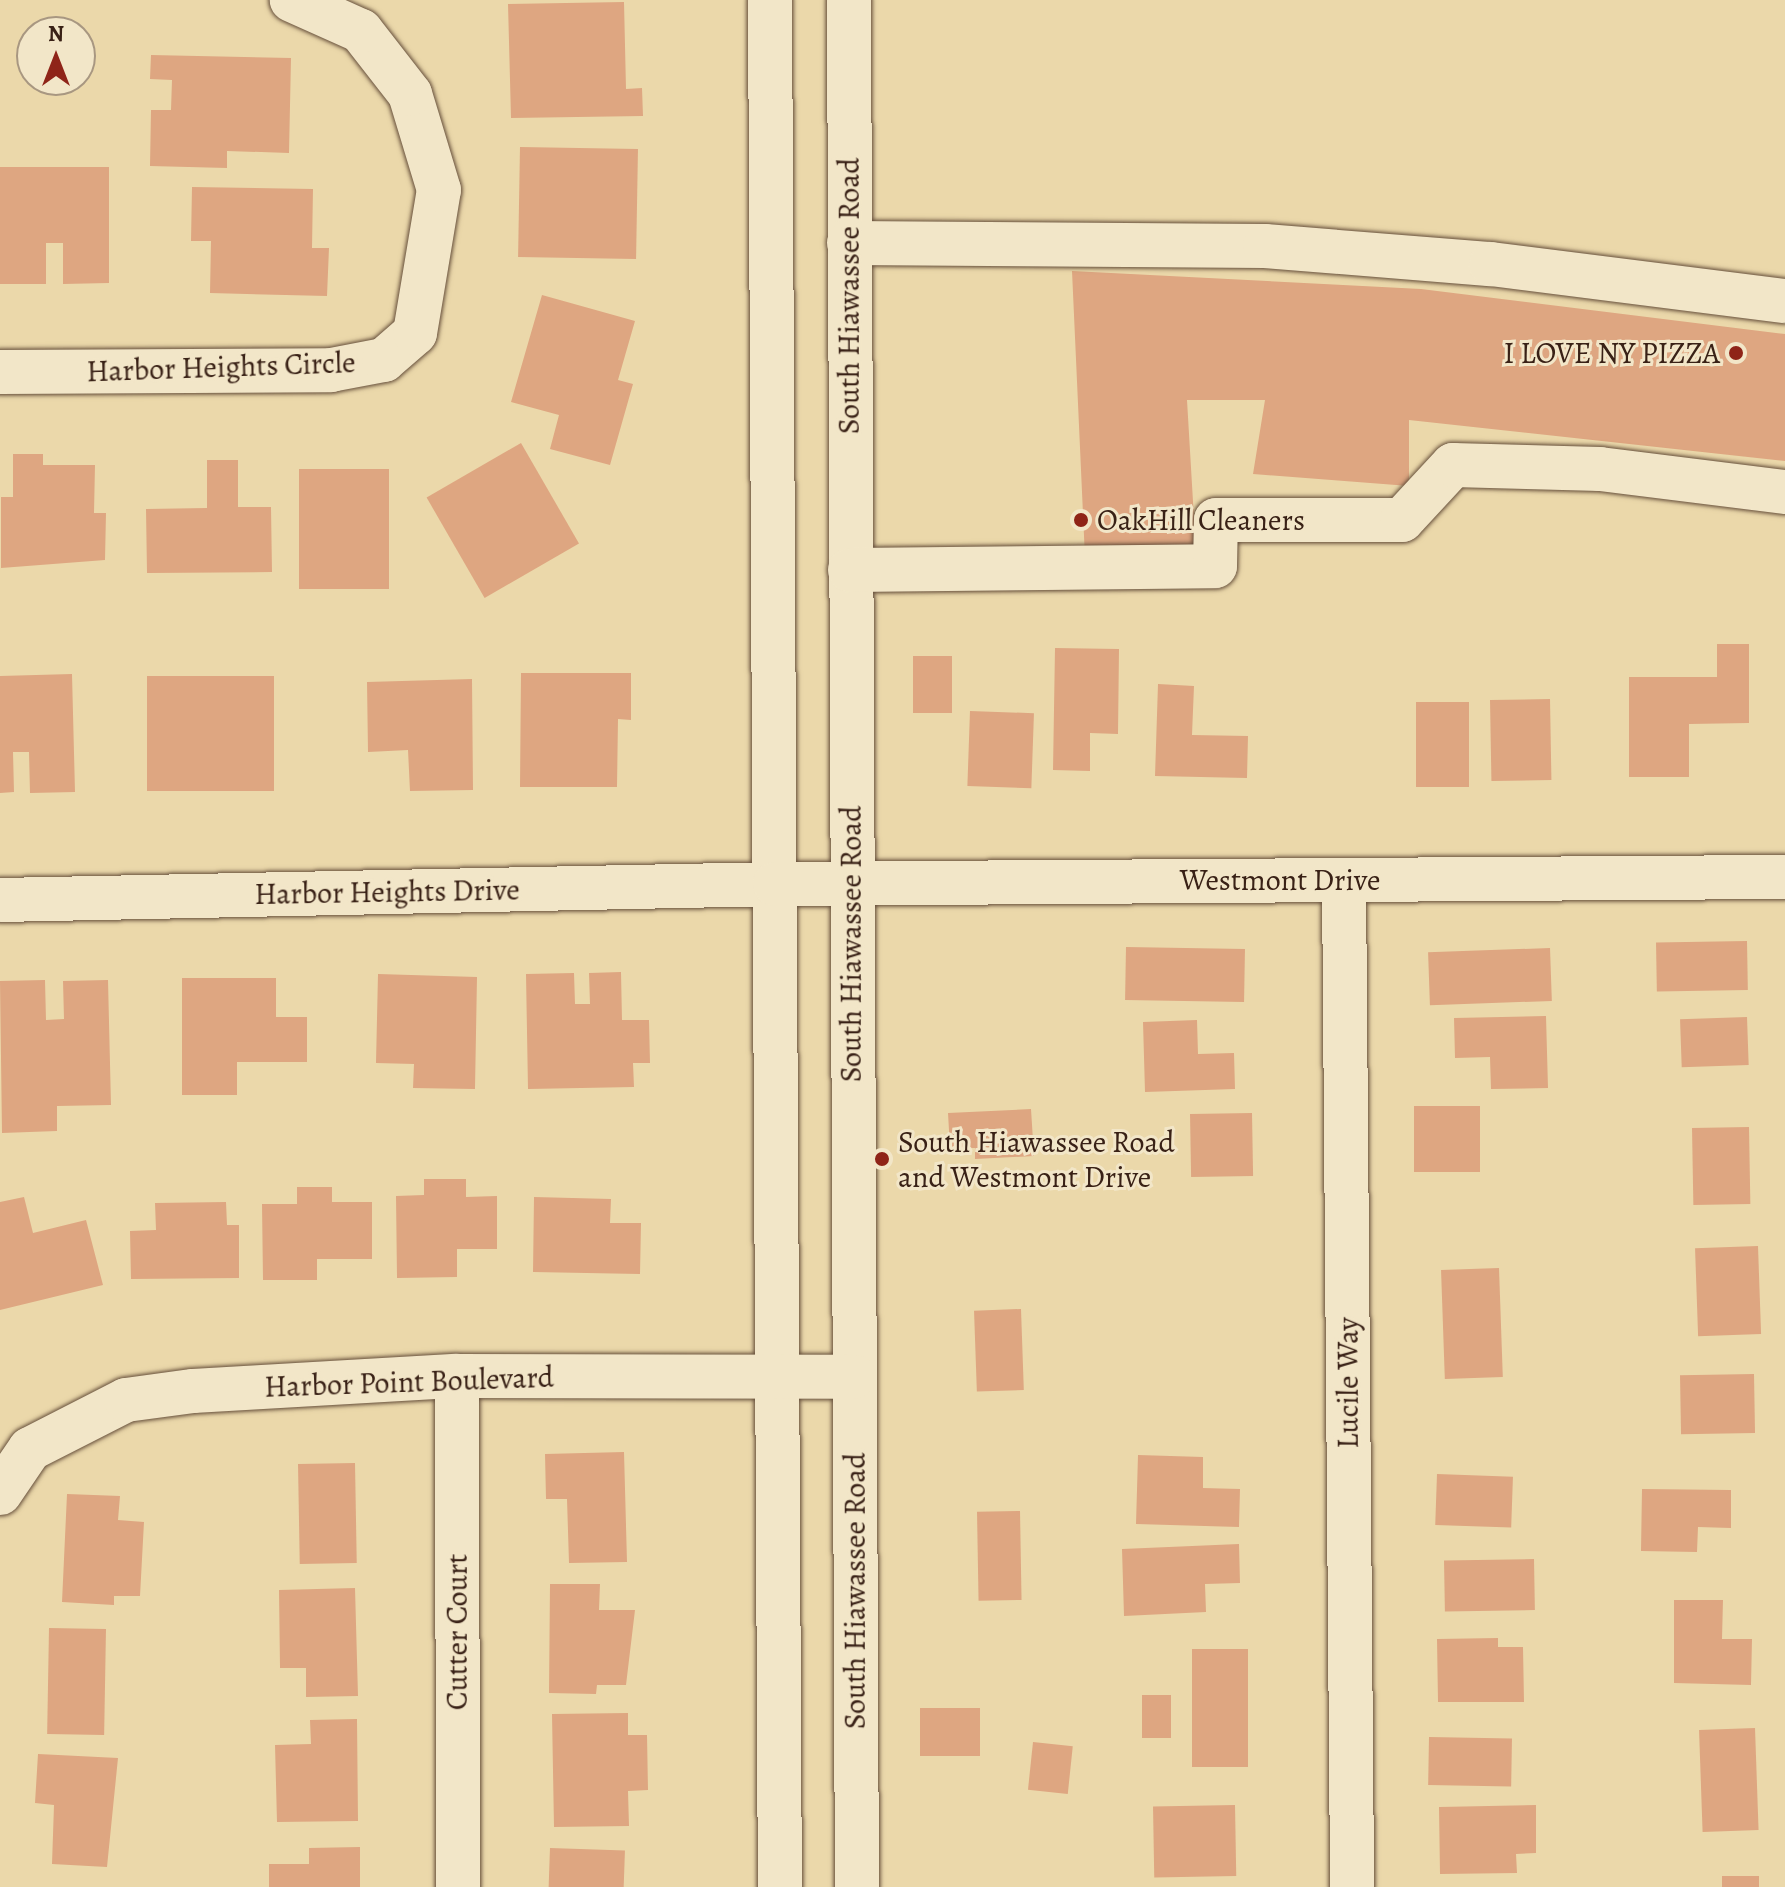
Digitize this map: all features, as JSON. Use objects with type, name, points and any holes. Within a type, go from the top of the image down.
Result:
[{"type":"street","name":"Harbor Heights Circle","points":[[0,372],[331,370],[384,360],[415,333],[439,190],[410,94],[361,31],[292,0]]},
{"type":"street","points":[[770,0],[780,1887]]},
{"type":"street","name":"South Hiawassee Road","points":[[849,0],[850,884],[857,1887]]},
{"type":"street","points":[[849,243],[1265,246],[1491,264],[1785,301]]},
{"type":"street","points":[[850,570],[1215,566],[1216,520],[1402,520],[1453,465],[1600,469],[1785,492]]},
{"type":"street","name":"Westmont Drive","points":[[775,884],[1785,877]]},
{"type":"street","name":"Lucile Way","points":[[1344,880],[1352,1887]]},
{"type":"street","name":"Harbor Heights Drive","points":[[0,900],[775,884]]},
{"type":"street","name":"Harbor Point Boulevard","points":[[0,1493],[30,1449],[126,1400],[457,1376],[854,1377]]},
{"type":"street","name":"Cutter Court","points":[[457,1376],[458,1887]]},
{"type":"building","points":[[624,2],[626,89],[642,88],[643,116],[511,118],[508,4]]},
{"type":"building","points":[[151,55],[291,58],[289,153],[227,151],[227,168],[150,166],[151,110],[171,110],[172,80],[150,79]]},
{"type":"building","points":[[520,147],[638,149],[636,259],[518,257]]},
{"type":"building","points":[[0,167],[109,167],[109,283],[63,284],[63,243],[46,243],[46,284],[0,284]]},
{"type":"building","points":[[192,187],[313,189],[312,248],[329,248],[327,296],[210,293],[211,241],[191,241]]},
{"type":"building","points":[[1072,271],[1421,289],[1785,334],[1785,461],[1409,420],[1409,486],[1253,474],[1265,400],[1187,400],[1196,552],[1085,558]]},
{"type":"building","points":[[542,295],[635,321],[618,380],[633,384],[610,465],[550,449],[559,415],[511,402]]},
{"type":"building","points":[[521,443],[579,543],[485,598],[427,498]]},
{"type":"building","points":[[13,454],[43,454],[43,465],[95,465],[94,513],[106,513],[105,560],[1,568],[1,497],[13,497]]},
{"type":"building","points":[[207,460],[238,460],[238,507],[271,507],[272,572],[147,573],[146,509],[207,508]]},
{"type":"building","points":[[299,469],[389,469],[389,589],[299,589]]},
{"type":"building","points":[[1717,644],[1749,644],[1749,723],[1689,724],[1689,777],[1629,777],[1629,677],[1717,677]]},
{"type":"building","points":[[1055,648],[1119,649],[1118,734],[1090,733],[1090,771],[1053,770]]},
{"type":"building","points":[[913,656],[952,656],[952,713],[913,713]]},
{"type":"building","points":[[521,673],[631,673],[631,720],[618,719],[617,787],[520,787]]},
{"type":"building","points":[[72,674],[75,792],[30,793],[29,752],[13,752],[14,792],[0,793],[0,676]]},
{"type":"building","points":[[147,676],[274,676],[274,791],[147,791]]},
{"type":"building","points":[[472,679],[473,790],[410,791],[408,750],[368,752],[367,682]]},
{"type":"building","points":[[1158,684],[1194,686],[1192,735],[1248,736],[1247,778],[1155,776]]},
{"type":"building","points":[[1550,699],[1551,780],[1491,781],[1490,700]]},
{"type":"building","points":[[1416,702],[1469,702],[1469,787],[1416,787]]},
{"type":"building","points":[[970,711],[1034,713],[1031,788],[967,786]]},
{"type":"building","points":[[1747,941],[1748,990],[1657,992],[1656,943]]},
{"type":"building","points":[[1126,947],[1245,949],[1244,1002],[1125,1000]]},
{"type":"building","points":[[1550,948],[1552,1001],[1430,1005],[1428,952]]},
{"type":"building","points":[[621,972],[622,1020],[649,1020],[650,1063],[633,1063],[634,1087],[528,1089],[526,974],[574,973],[575,1004],[590,1004],[589,973]]},
{"type":"building","points":[[378,974],[477,977],[475,1089],[413,1088],[414,1064],[376,1063]]},
{"type":"building","points":[[182,978],[276,978],[276,1017],[307,1017],[307,1062],[237,1062],[237,1095],[182,1095]]},
{"type":"building","points":[[45,980],[46,1020],[64,1019],[63,981],[108,980],[111,1105],[57,1106],[57,1131],[2,1133],[0,981]]},
{"type":"building","points":[[1546,1016],[1548,1088],[1491,1089],[1490,1057],[1455,1058],[1454,1018]]},
{"type":"building","points":[[1747,1017],[1749,1065],[1682,1067],[1680,1019]]},
{"type":"building","points":[[1197,1020],[1198,1054],[1234,1053],[1235,1089],[1145,1092],[1143,1022]]},
{"type":"building","points":[[1414,1106],[1480,1106],[1480,1172],[1414,1172]]},
{"type":"building","points":[[1031,1109],[1034,1156],[975,1159],[975,1148],[950,1148],[948,1113]]},
{"type":"building","points":[[1252,1113],[1253,1176],[1191,1177],[1190,1114]]},
{"type":"building","points":[[1749,1127],[1750,1204],[1693,1205],[1692,1128]]},
{"type":"building","points":[[424,1179],[466,1179],[466,1197],[497,1196],[497,1249],[457,1249],[457,1277],[397,1278],[396,1196],[424,1195]]},
{"type":"building","points":[[297,1187],[332,1187],[332,1202],[372,1202],[372,1259],[317,1259],[317,1280],[263,1280],[262,1204],[297,1204]]},
{"type":"building","points":[[24,1197],[33,1233],[86,1220],[103,1285],[0,1310],[0,1202]]},
{"type":"building","points":[[534,1197],[611,1199],[610,1223],[641,1223],[640,1274],[533,1272]]},
{"type":"building","points":[[226,1202],[227,1225],[239,1225],[239,1278],[131,1279],[130,1231],[156,1230],[155,1203]]},
{"type":"building","points":[[1758,1246],[1761,1334],[1698,1336],[1695,1248]]},
{"type":"building","points":[[1499,1268],[1503,1377],[1445,1379],[1441,1270]]},
{"type":"building","points":[[1021,1309],[1024,1390],[977,1392],[974,1311]]},
{"type":"building","points":[[1754,1374],[1755,1433],[1681,1434],[1680,1375]]},
{"type":"building","points":[[624,1452],[627,1562],[569,1563],[567,1499],[546,1499],[545,1454]]},
{"type":"building","points":[[1138,1455],[1203,1457],[1203,1488],[1240,1489],[1239,1527],[1136,1524]]},
{"type":"building","points":[[355,1463],[357,1563],[300,1564],[298,1464]]},
{"type":"building","points":[[1437,1474],[1513,1477],[1511,1528],[1435,1525]]},
{"type":"building","points":[[1642,1489],[1731,1490],[1731,1528],[1698,1527],[1697,1552],[1641,1551]]},
{"type":"building","points":[[67,1494],[120,1496],[118,1520],[144,1522],[140,1596],[114,1596],[114,1605],[62,1602]]},
{"type":"building","points":[[1020,1511],[1022,1600],[979,1601],[977,1512]]},
{"type":"building","points":[[1239,1544],[1240,1583],[1205,1584],[1206,1612],[1124,1616],[1122,1549]]},
{"type":"building","points":[[1534,1559],[1535,1610],[1445,1612],[1444,1561]]},
{"type":"building","points":[[550,1584],[600,1584],[599,1610],[635,1610],[626,1685],[597,1685],[596,1694],[549,1693]]},
{"type":"building","points":[[355,1588],[358,1696],[306,1697],[306,1668],[280,1668],[279,1590]]},
{"type":"building","points":[[1674,1600],[1723,1600],[1722,1639],[1752,1639],[1751,1685],[1674,1683]]},
{"type":"building","points":[[49,1628],[106,1629],[104,1735],[47,1734]]},
{"type":"building","points":[[1498,1638],[1498,1647],[1523,1647],[1524,1702],[1438,1702],[1437,1639]]},
{"type":"building","points":[[1192,1649],[1248,1649],[1248,1767],[1192,1767]]},
{"type":"building","points":[[1142,1695],[1171,1695],[1171,1738],[1142,1738]]},
{"type":"building","points":[[920,1708],[980,1708],[980,1756],[920,1756]]},
{"type":"building","points":[[628,1713],[628,1735],[647,1735],[648,1790],[628,1791],[629,1826],[554,1827],[552,1714]]},
{"type":"building","points":[[357,1719],[358,1821],[277,1822],[275,1745],[311,1744],[310,1720]]},
{"type":"building","points":[[1755,1728],[1759,1830],[1703,1832],[1699,1730]]},
{"type":"building","points":[[1429,1737],[1512,1738],[1511,1786],[1428,1785]]},
{"type":"building","points":[[1033,1742],[1073,1746],[1068,1794],[1028,1790]]},
{"type":"building","points":[[38,1754],[118,1758],[107,1867],[52,1864],[54,1805],[35,1803]]},
{"type":"building","points":[[1235,1805],[1236,1876],[1154,1877],[1153,1806]]},
{"type":"building","points":[[1536,1805],[1536,1853],[1516,1854],[1517,1873],[1440,1874],[1439,1807]]},
{"type":"building","points":[[360,1847],[360,1887],[269,1887],[269,1864],[309,1864],[309,1848]]},
{"type":"building","points":[[550,1848],[625,1851],[624,1887],[549,1887]]},
{"type":"building","points":[[1722,1876],[1759,1876],[1759,1887],[1722,1887]]},
{"type":"place","name":"I LOVE NY PIZZA","points":[[1736,353]]},
{"type":"place","name":"OakHill Cleaners","points":[[1081,520]]},
{"type":"place","name":"South Hiawassee Road and Westmont Drive","points":[[882,1159]]}]
